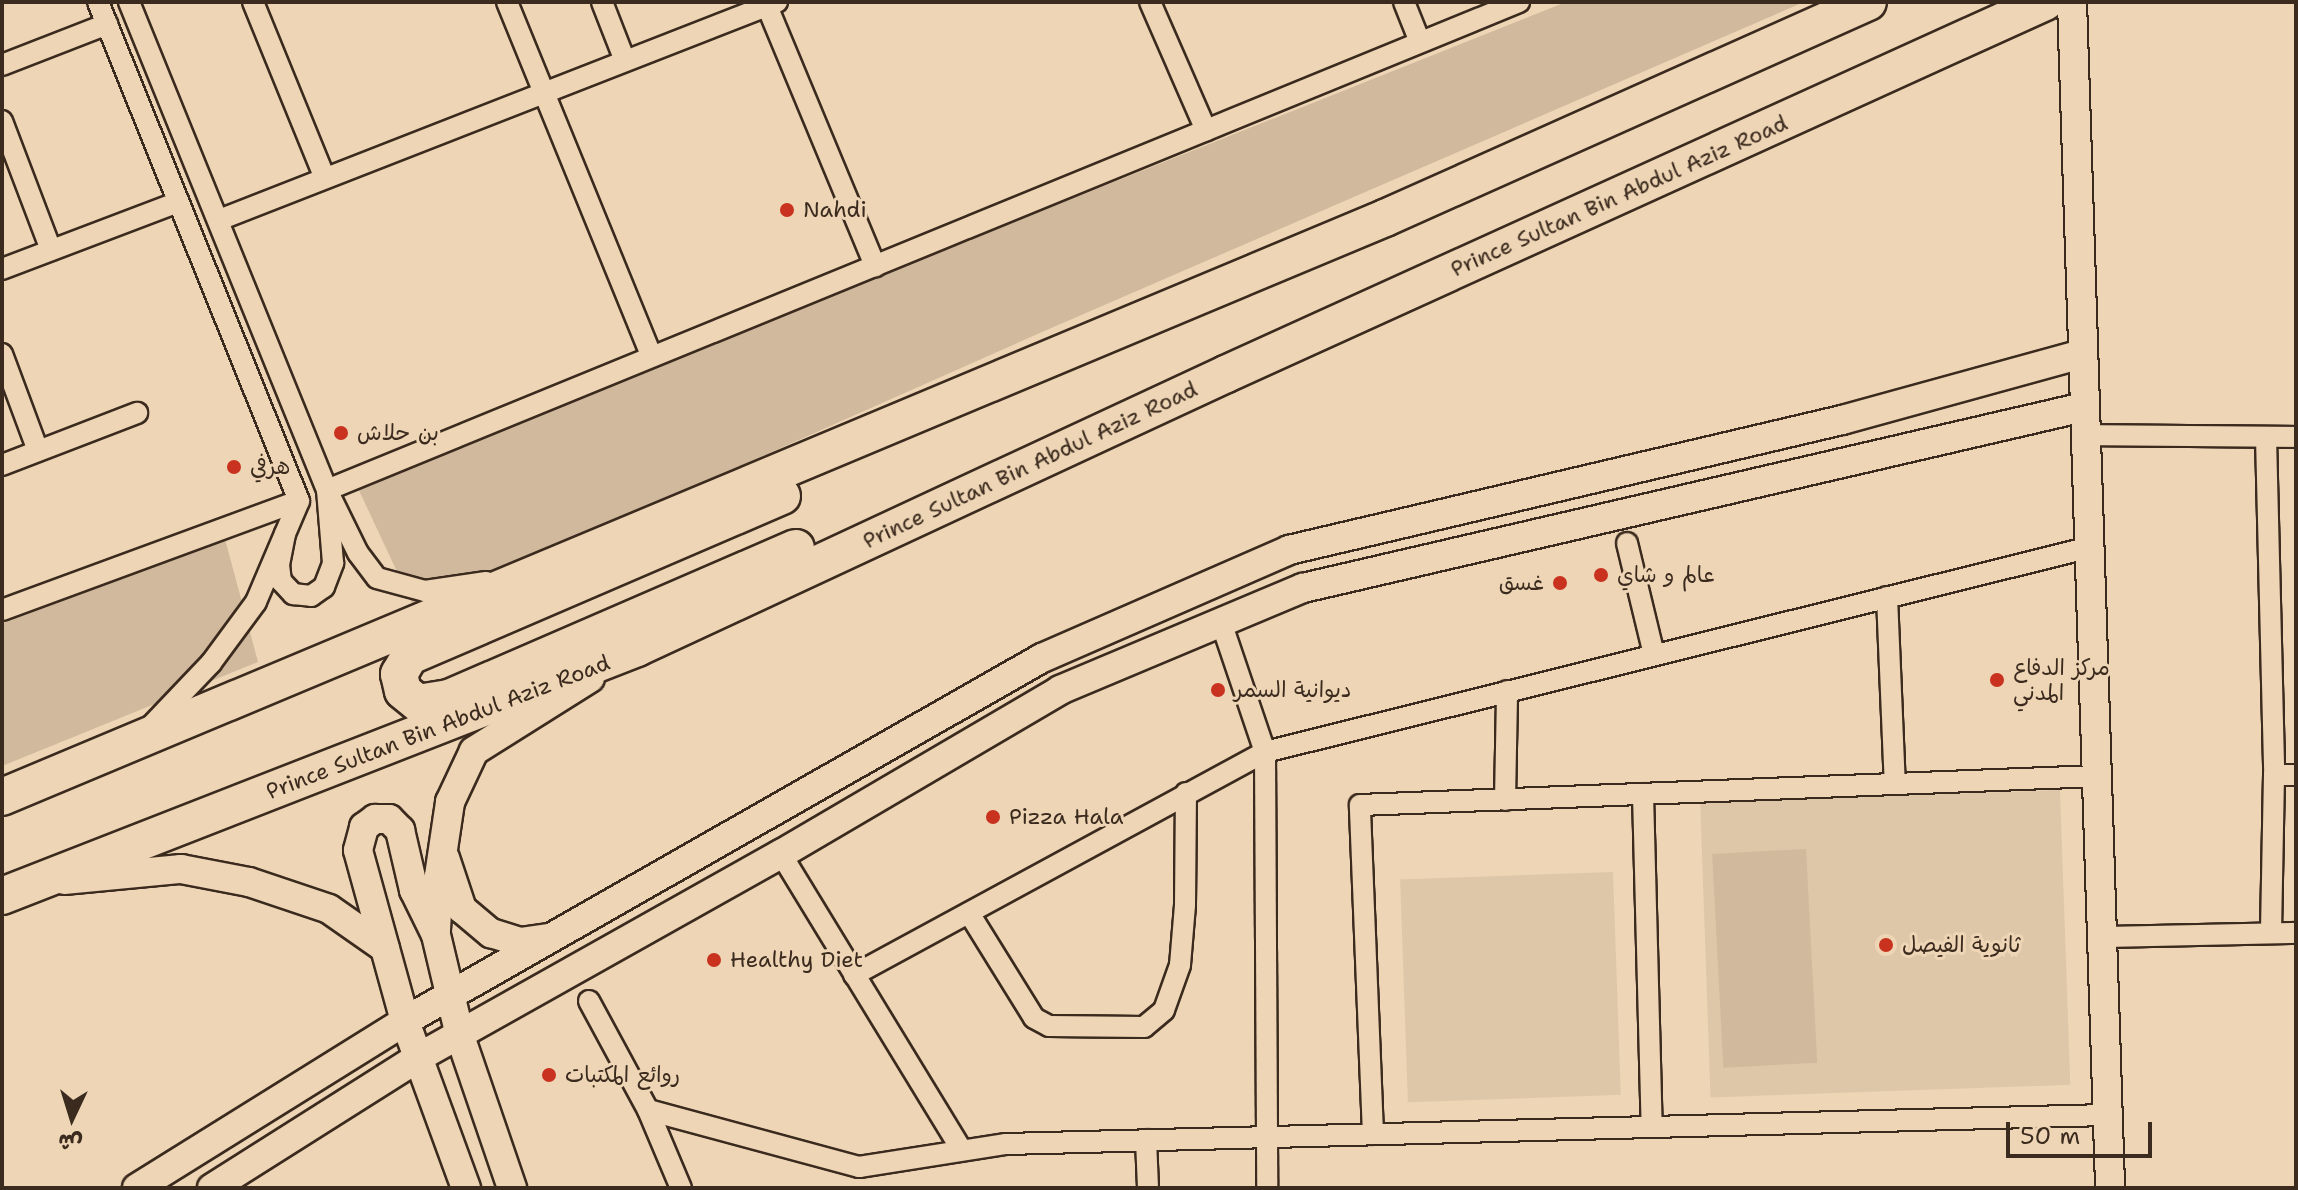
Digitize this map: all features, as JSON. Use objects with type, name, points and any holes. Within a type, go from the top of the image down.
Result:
[{"type":"highway","points":[[2,797],[1385,218],[1868,2]]},
{"type":"highway","name":"Prince Sultan Bin Abdul Aziz Road","points":[[2,896],[637,648],[2045,2]]},
{"type":"highway","points":[[1016,371],[833,474],[409,657],[399,674],[403,691],[418,703],[449,698],[828,534],[1033,464]]},
{"type":"street","points":[[98,2],[299,501],[256,602],[211,663],[137,741]]},
{"type":"street","points":[[129,2],[327,490],[358,553],[377,578],[425,591],[525,576]]},
{"type":"street","points":[[253,2],[325,178]]},
{"type":"street","points":[[507,2],[652,357]]},
{"type":"street","points":[[602,2],[625,61]]},
{"type":"street","points":[[1150,2],[1206,130]]},
{"type":"street","points":[[1404,2],[1420,42]]},
{"type":"street","points":[[327,490],[1519,2]]},
{"type":"street","points":[[2072,2],[2110,1188]]},
{"type":"street","points":[[219,220],[772,4],[875,266]]},
{"type":"street","points":[[2,65],[107,24]]},
{"type":"street","points":[[2,121],[51,250]]},
{"type":"street","points":[[2,269],[178,202]]},
{"type":"street","points":[[2,354],[38,451]]},
{"type":"street","points":[[137,1188],[405,1021],[1042,658],[1289,550],[1842,420],[2081,354]]},
{"type":"street","points":[[2,465],[137,413]]},
{"type":"street","points":[[212,1188],[419,1057],[781,854],[1060,690],[1303,588],[2084,421],[2296,437]]},
{"type":"street","points":[[2266,437],[2274,775],[2271,933]]},
{"type":"street","points":[[285,534],[279,565],[281,581],[293,594],[311,596],[324,587],[333,563],[327,490]]},
{"type":"street","points":[[2,610],[299,501]]},
{"type":"street","points":[[1627,543],[1654,655]]},
{"type":"street","points":[[854,975],[1265,752],[2091,547]]},
{"type":"street","points":[[1887,597],[1895,784]]},
{"type":"street","points":[[1221,622],[1265,752],[1267,1188]]},
{"type":"street","points":[[436,935],[442,852],[450,802],[474,751],[637,648]]},
{"type":"street","points":[[1505,800],[1507,691]]},
{"type":"street","points":[[2274,775],[2296,775]]},
{"type":"street","points":[[1373,1134],[1360,805],[2098,776]]},
{"type":"street","points":[[969,913],[1034,1018],[1049,1026],[1144,1027],[1164,1010],[1180,965],[1185,905],[1186,793]]},
{"type":"street","points":[[1643,794],[1652,1127]]},
{"type":"street","points":[[466,1188],[405,1021],[358,850],[364,827],[375,819],[389,819],[400,830],[414,890],[436,935],[460,1036],[512,1188]]},
{"type":"street","points":[[442,852],[462,909],[491,933],[520,942],[557,936]]},
{"type":"street","points":[[781,854],[961,1149]]},
{"type":"street","points":[[36,883],[181,869],[208,874],[249,882],[329,909],[385,948]]},
{"type":"street","points":[[2104,937],[2296,933]]},
{"type":"street","points":[[589,1001],[648,1110],[681,1188]]},
{"type":"street","points":[[648,1110],[859,1167],[1006,1144],[2108,1115]]},
{"type":"street","points":[[1146,1140],[1148,1188]]},
{"type":"shaded area","points":[[1566,2],[1804,2],[1042,332],[415,610],[356,484]]},
{"type":"shaded area","points":[[225,539],[258,662],[2,766],[2,624]]},
{"type":"shaded area","name":"ثانوية الفيصل","points":[[2060,790],[2070,1085],[1711,1097],[1700,803]]},
{"type":"shaded area","points":[[1806,849],[1817,1063],[1723,1068],[1712,854]]},
{"type":"shaded area","points":[[1613,872],[1621,1095],[1408,1102],[1400,879]]},
{"type":"place","name":"Nahdi","points":[[787,210]]},
{"type":"place","name":"بن حلاش","points":[[341,433]]},
{"type":"place","name":"هرفي","points":[[234,467]]},
{"type":"place","name":"عالم و شاي","points":[[1601,575]]},
{"type":"place","name":"غسق","points":[[1560,583]]},
{"type":"place","name":"مركز الدفاع المدني","points":[[1997,680]]},
{"type":"place","name":"ديوانية السمر","points":[[1218,690]]},
{"type":"place","name":"Pizza Hala","points":[[993,817]]},
{"type":"place","name":"ثانوية الفيصل","points":[[1886,945]]},
{"type":"place","name":"Healthy Diet","points":[[714,960]]},
{"type":"place","name":"روائع المكتبات","points":[[549,1075]]}]
